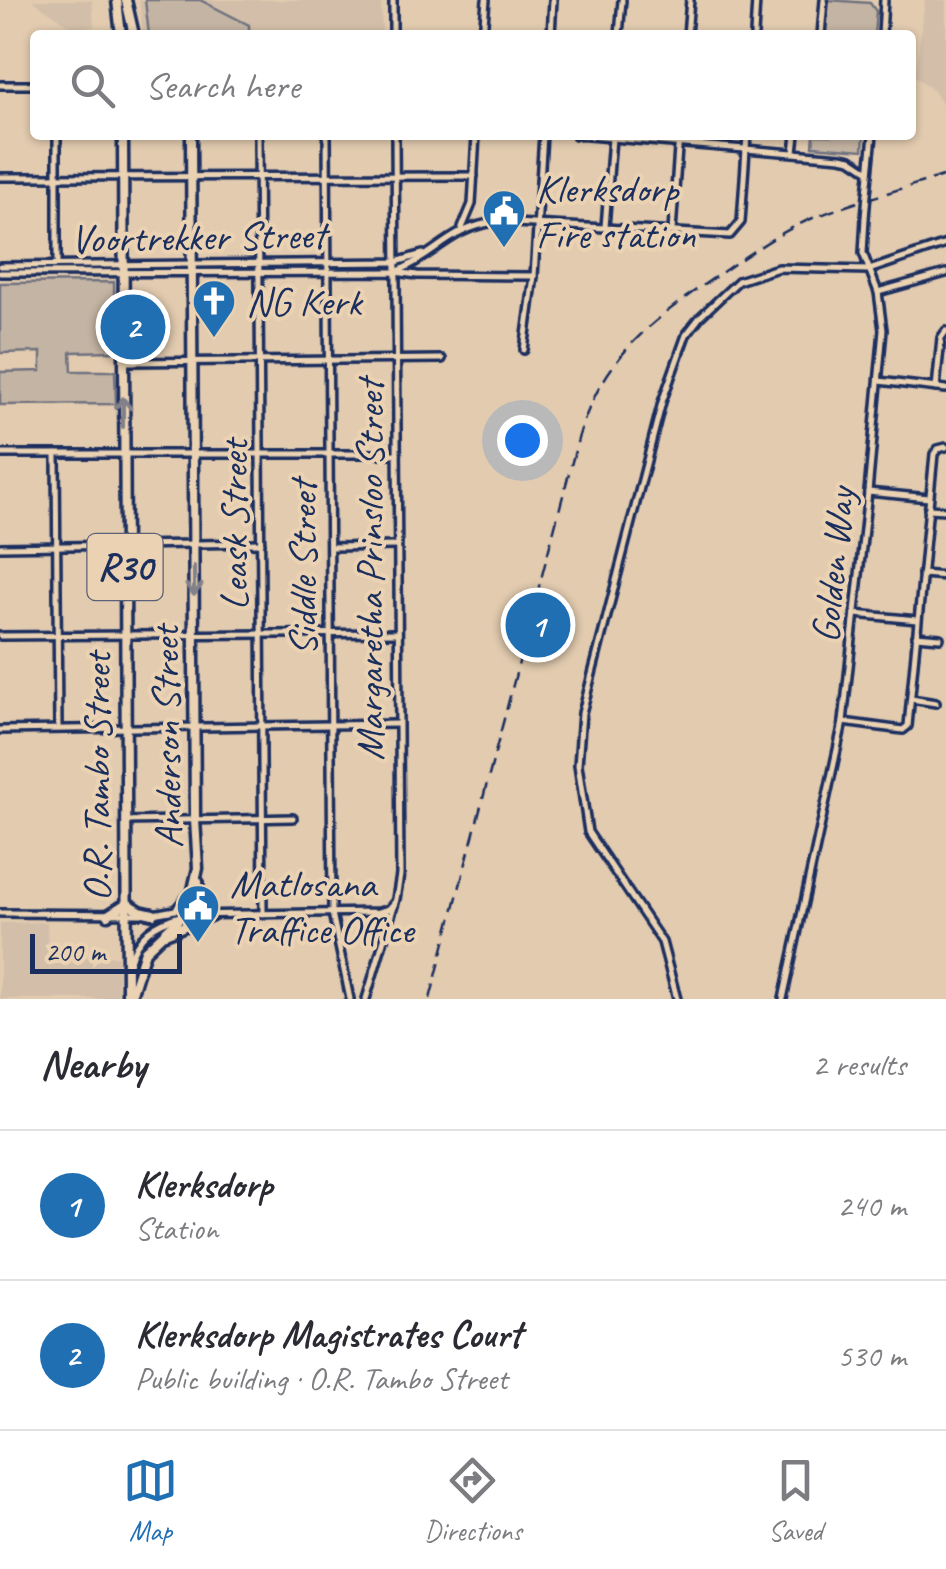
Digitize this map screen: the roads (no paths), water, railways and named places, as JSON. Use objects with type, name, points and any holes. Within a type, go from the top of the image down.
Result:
[{"type":"main road","points":[[118,0],[121,30]]},
{"type":"main road","points":[[126,0],[133,30]]},
{"type":"main road","name":"O.R. Tambo Street","points":[[122,140],[127,934],[131,999]]},
{"type":"main road","name":"Anderson Street","points":[[183,915],[198,868],[192,140]]},
{"type":"main road","points":[[154,940],[210,915],[200,903],[198,868]]},
{"type":"main road","points":[[127,934],[111,915],[127,903],[154,914]]},
{"type":"main road","name":"O.R. Tambo Street","points":[[131,974],[154,940],[183,915]]},
{"type":"street","points":[[393,0],[393,30]]},
{"type":"street","points":[[483,30],[486,0]]},
{"type":"street","points":[[551,30],[554,0]]},
{"type":"street","points":[[619,30],[622,0]]},
{"type":"street","points":[[687,30],[690,0]]},
{"type":"street","points":[[754,30],[756,0]]},
{"type":"street","points":[[821,30],[824,0]]},
{"type":"street","points":[[882,30],[884,0]]},
{"type":"street","points":[[0,85],[30,84]]},
{"type":"street","points":[[56,140],[57,269]]},
{"type":"street","name":"Leask Street","points":[[258,140],[263,914]]},
{"type":"street","name":"Siddle Street","points":[[327,140],[332,913],[350,999]]},
{"type":"street","name":"Margaretha Prinsloo Street","points":[[366,999],[400,875],[395,140]]},
{"type":"street","points":[[461,230],[472,204],[476,140]]},
{"type":"street","points":[[524,350],[534,276],[544,140]]},
{"type":"street","points":[[605,227],[612,140]]},
{"type":"street","points":[[672,231],[679,140]]},
{"type":"street","points":[[686,140],[850,159],[869,171]]},
{"type":"street","points":[[395,272],[416,263],[461,230],[495,222],[724,236],[734,233],[741,222],[747,140]]},
{"type":"street","points":[[794,153],[795,140]]},
{"type":"street","name":"Golden Way","points":[[784,999],[843,722],[880,381],[883,330],[878,292],[864,252],[872,140]]},
{"type":"street","points":[[0,176],[474,176]]},
{"type":"street","points":[[677,999],[662,942],[588,832],[578,766],[582,713],[662,402],[686,336],[738,280],[778,268],[869,270],[946,244]]},
{"type":"street","name":"Voortrekker Street","points":[[192,269],[396,262],[430,251]]},
{"type":"street","name":"Voortrekker Street","points":[[0,270],[123,268],[534,276]]},
{"type":"street","points":[[878,292],[946,273]]},
{"type":"street","points":[[936,388],[941,338],[946,331]]},
{"type":"street","points":[[123,362],[442,358]]},
{"type":"street","points":[[880,381],[946,389]]},
{"type":"street","points":[[843,722],[907,728],[934,454],[946,447]]},
{"type":"street","points":[[0,454],[398,454]]},
{"type":"street","points":[[56,454],[58,729]]},
{"type":"street","points":[[868,492],[929,498]]},
{"type":"street","points":[[928,509],[946,510]]},
{"type":"street","points":[[0,547],[261,543]]},
{"type":"street","points":[[330,547],[397,546]]},
{"type":"street","points":[[922,574],[946,576]]},
{"type":"street","points":[[854,614],[917,620]]},
{"type":"street","points":[[0,636],[397,633]]},
{"type":"street","points":[[916,636],[940,638]]},
{"type":"street","points":[[911,699],[936,703]]},
{"type":"street","points":[[0,730],[398,724]]},
{"type":"street","points":[[126,822],[293,818]]},
{"type":"street","points":[[0,913],[154,914],[175,910],[193,888]]},
{"type":"street","points":[[131,974],[133,948],[141,936],[154,926],[183,915],[379,912],[389,909],[396,899]]},
{"type":"railway","points":[[430,999],[578,439],[601,385],[633,342],[652,324],[766,243],[829,212],[946,175]]},
{"type":"place","name":"Klerksdorp Fire station","points":[[504,249]]},
{"type":"place","name":"Klerksdorp Magistrates Court","points":[[133,327]]},
{"type":"place","name":"NG Kerk","points":[[214,339]]},
{"type":"place","name":"Klerksdorp","points":[[538,625]]},
{"type":"place","name":"Matlosana Traffice Office","points":[[198,944]]}]
